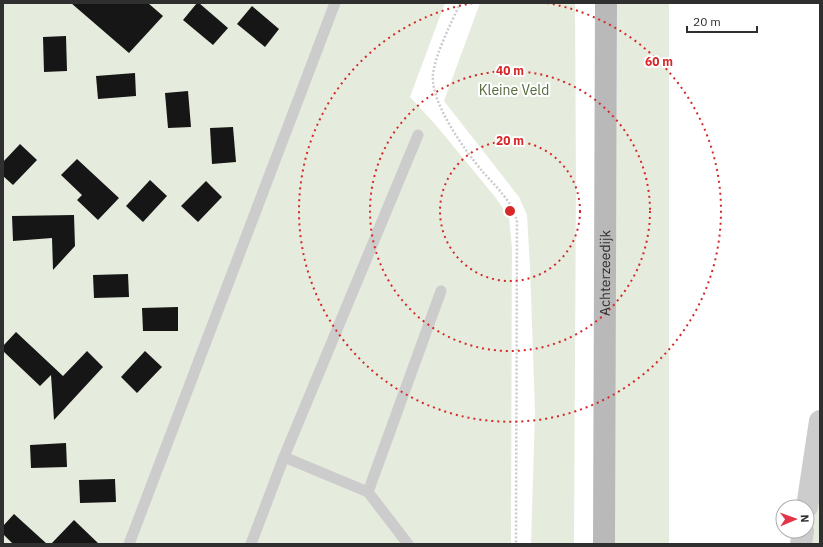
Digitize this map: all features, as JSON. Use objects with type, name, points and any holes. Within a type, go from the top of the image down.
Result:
[{"type":"main road","name":"Achterzeedijk","points":[[604,544],[606,3]]},
{"type":"street","points":[[808,499],[820,421]]},
{"type":"lane","points":[[128,544],[335,3]]},
{"type":"lane","points":[[251,544],[284,457],[418,136]]},
{"type":"lane","points":[[368,492],[441,291]]},
{"type":"lane","points":[[284,457],[368,492],[408,544]]},
{"type":"path","points":[[460,3],[436,61],[433,76],[434,86],[441,106],[453,131],[469,154],[512,207],[517,220],[516,544]]},
{"type":"green space","points":[[3,3],[445,3],[410,97],[435,124],[496,198],[509,217],[512,248],[511,544],[3,544]]},
{"type":"green space","name":"Kleine Veld","points":[[480,3],[575,3],[576,183],[574,544],[531,544],[535,411],[527,215],[519,197],[444,101]]},
{"type":"green space","points":[[617,3],[669,3],[669,544],[614,544]]},
{"type":"green space","points":[[820,480],[820,544],[809,544],[810,539],[815,539],[815,509]]},
{"type":"building","points":[[71,3],[148,3],[163,16],[129,53]]},
{"type":"building","points":[[197,3],[199,3],[228,28],[213,45],[183,20]]},
{"type":"building","points":[[252,6],[279,29],[265,47],[237,24]]},
{"type":"building","points":[[66,36],[67,71],[44,72],[43,37]]},
{"type":"building","points":[[135,73],[136,96],[98,99],[96,76]]},
{"type":"building","points":[[188,91],[191,127],[168,128],[165,93]]},
{"type":"building","points":[[233,127],[236,162],[212,164],[210,128]]},
{"type":"building","points":[[20,144],[37,160],[13,185],[3,176],[3,162]]},
{"type":"building","points":[[77,159],[119,198],[98,220],[77,200],[82,195],[61,175]]},
{"type":"building","points":[[150,180],[167,196],[143,222],[126,206]]},
{"type":"building","points":[[206,181],[222,197],[198,222],[181,206]]},
{"type":"building","points":[[74,215],[75,246],[53,270],[52,238],[13,241],[12,216]]},
{"type":"building","points":[[128,274],[129,297],[94,298],[93,275]]},
{"type":"building","points":[[178,307],[178,331],[143,331],[142,308]]},
{"type":"building","points":[[16,332],[63,376],[87,351],[103,367],[54,420],[51,375],[40,386],[3,351],[3,346]]},
{"type":"building","points":[[145,351],[162,367],[137,393],[121,377]]},
{"type":"building","points":[[66,443],[67,467],[31,468],[30,445]]},
{"type":"building","points":[[115,479],[116,502],[80,503],[79,480]]},
{"type":"building","points":[[14,514],[47,544],[13,544],[3,534],[3,526]]},
{"type":"building","points":[[74,520],[99,544],[51,544]]}]
